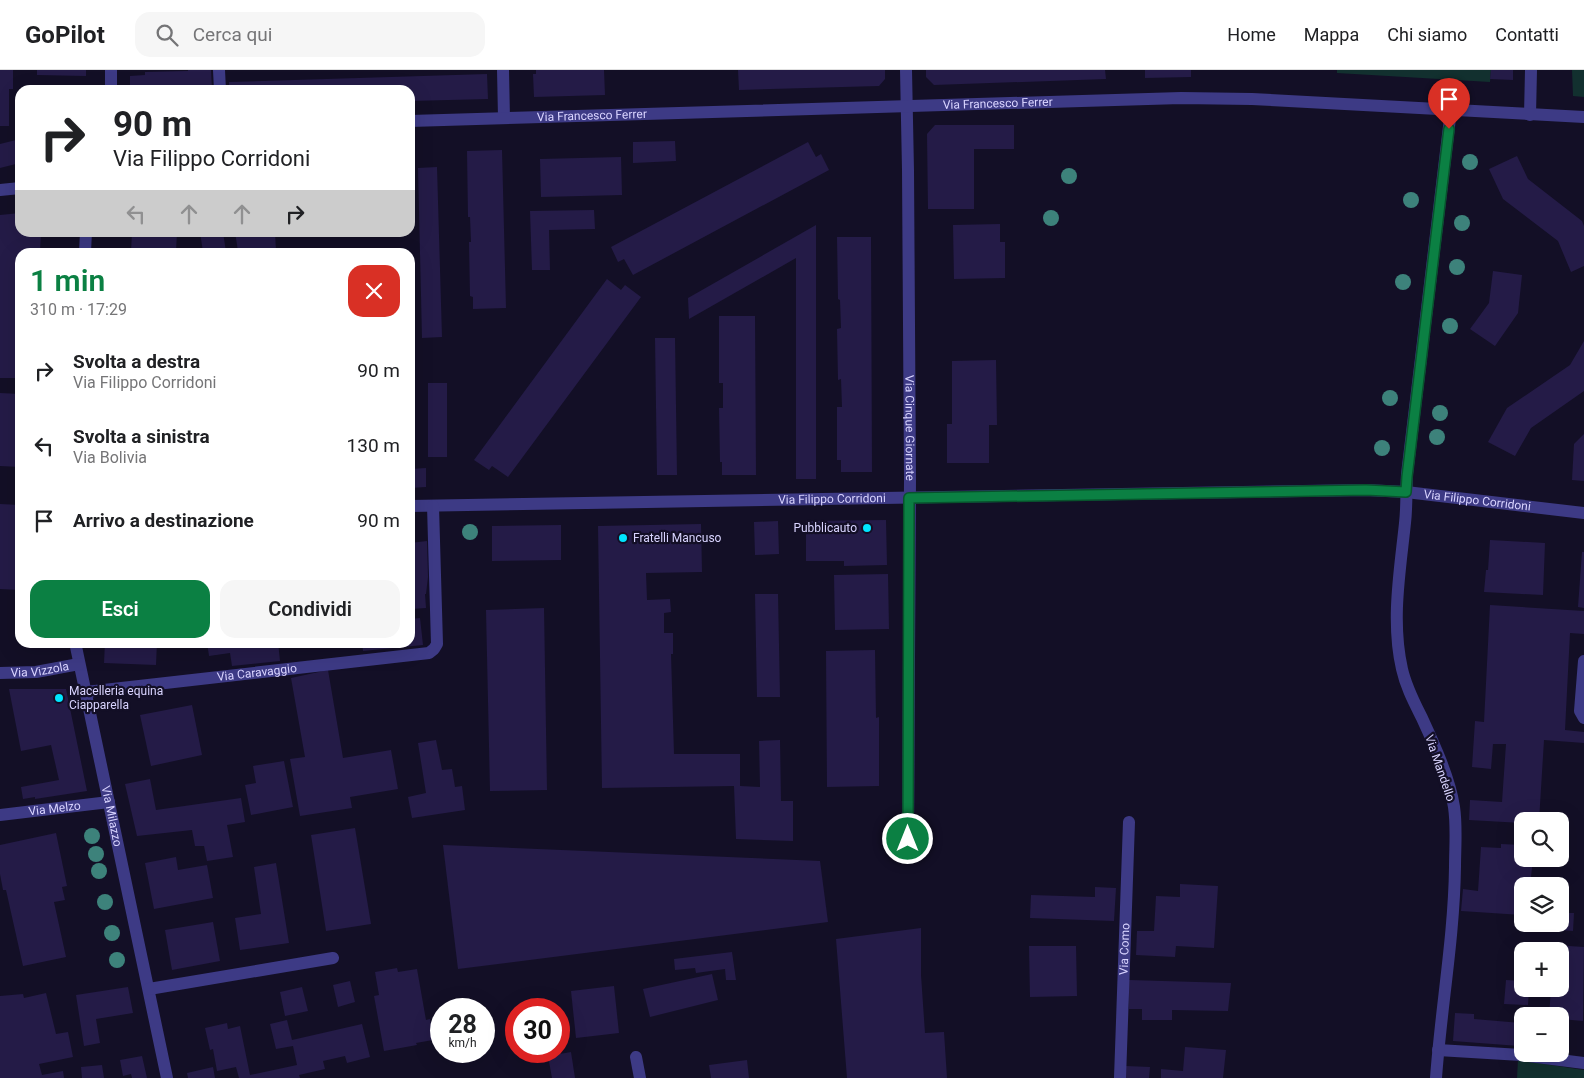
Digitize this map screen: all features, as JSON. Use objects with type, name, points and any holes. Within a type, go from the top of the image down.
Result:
[{"type":"street","points":[[111,70],[111,85]]},
{"type":"street","points":[[219,70],[220,85]]},
{"type":"street","points":[[503,70],[504,118]]},
{"type":"street","name":"Via Cinque Giornate","points":[[906,70],[909,498],[908,839]]},
{"type":"street","points":[[1530,115],[1531,70]]},
{"type":"street","name":"Via Francesco Ferrer","points":[[415,121],[1152,98],[1204,98],[1584,117]]},
{"type":"street","name":"Via Mandello","points":[[1436,1078],[1454,893],[1456,825],[1450,791],[1430,736],[1406,685],[1398,649],[1398,593],[1406,511],[1408,464],[1451,110]]},
{"type":"street","points":[[0,190],[15,188]]},
{"type":"street","name":"Via Filippo Corridoni","points":[[415,506],[1366,490],[1406,492],[1584,513]]},
{"type":"street","name":"Via Caravaggio","points":[[86,692],[429,653],[434,650],[437,644],[433,506]]},
{"type":"street","name":"Via Milazzo","points":[[76,648],[167,1078]]},
{"type":"street","points":[[1584,661],[1580,711],[1584,718]]},
{"type":"street","name":"Via Vizzola","points":[[0,673],[36,672],[79,664]]},
{"type":"street","name":"Via Melzo","points":[[0,815],[109,802]]},
{"type":"street","name":"Via Como","points":[[1120,1078],[1129,822]]},
{"type":"street","points":[[149,989],[333,958]]},
{"type":"street","points":[[1438,1050],[1521,1055],[1584,1063]]},
{"type":"street","points":[[636,1057],[640,1078]]},
{"type":"green space","points":[[1337,70],[1491,70],[1490,82],[1337,73]]},
{"type":"green space","points":[[1572,70],[1584,70],[1584,97],[1573,96]]},
{"type":"green space","points":[[1518,1062],[1531,1062],[1584,1070],[1584,1078],[1517,1078]]},
{"type":"building","points":[[0,70],[13,70],[13,89],[9,89],[9,126],[0,126]]},
{"type":"building","points":[[37,70],[86,70],[86,76],[37,75]]},
{"type":"building","points":[[211,70],[212,85],[130,85],[130,76],[145,75],[145,72]]},
{"type":"building","points":[[536,70],[604,70],[605,95],[534,97],[533,74],[536,74]]},
{"type":"building","points":[[738,70],[885,70],[885,79],[879,86],[739,90]]},
{"type":"building","points":[[926,70],[1105,70],[1106,79],[934,85],[926,77]]},
{"type":"building","points":[[1145,70],[1191,70],[1191,77],[1145,78]]},
{"type":"building","points":[[1491,70],[1513,70],[1513,80],[1490,79]]},
{"type":"building","points":[[487,74],[488,99],[415,101],[415,85],[229,85],[229,82]]},
{"type":"building","points":[[935,125],[1014,125],[1014,149],[974,149],[974,209],[928,209],[927,134]]},
{"type":"building","points":[[15,140],[15,164],[0,168],[0,144]]},
{"type":"building","points":[[675,141],[676,161],[633,163],[633,142]]},
{"type":"building","points":[[808,142],[816,157],[821,154],[829,170],[633,275],[624,259],[618,262],[611,247]]},
{"type":"building","points":[[502,150],[506,308],[473,309],[473,297],[470,296],[469,242],[471,242],[470,217],[468,217],[467,151]]},
{"type":"building","points":[[1517,156],[1528,179],[1582,221],[1584,226],[1584,266],[1571,272],[1558,241],[1503,199],[1489,169]]},
{"type":"building","points":[[621,157],[622,195],[541,197],[540,159]]},
{"type":"building","points":[[437,167],[442,337],[422,338],[418,168]]},
{"type":"building","points":[[594,210],[595,229],[549,230],[550,270],[532,270],[530,211]]},
{"type":"building","points":[[15,214],[15,237],[41,237],[40,248],[15,248],[15,378],[0,378],[0,215]]},
{"type":"building","points":[[1000,224],[1000,242],[1005,242],[1005,278],[954,279],[953,225]]},
{"type":"building","points":[[816,225],[816,479],[796,479],[796,258],[689,319],[688,298]]},
{"type":"building","points":[[132,237],[177,237],[176,248],[131,248]]},
{"type":"building","points":[[201,237],[224,237],[225,248],[202,248]]},
{"type":"building","points":[[236,237],[275,237],[276,248],[238,248]]},
{"type":"building","points":[[837,237],[871,237],[872,472],[841,472],[841,460],[837,460],[837,407],[842,407],[841,379],[838,380],[837,329],[841,328],[840,300],[838,299]]},
{"type":"building","points":[[1493,271],[1522,275],[1518,313],[1495,346],[1470,329],[1489,303]]},
{"type":"building","points":[[607,279],[621,290],[625,285],[641,297],[508,477],[492,466],[489,470],[474,460]]},
{"type":"building","points":[[719,316],[755,316],[756,475],[722,475],[719,408],[723,408],[723,383],[719,383]]},
{"type":"building","points":[[655,338],[675,338],[677,475],[657,475]]},
{"type":"building","points":[[1584,341],[1584,391],[1531,428],[1515,456],[1488,442],[1507,408],[1570,365]]},
{"type":"building","points":[[996,360],[997,425],[989,425],[989,463],[947,463],[947,424],[952,424],[952,361]]},
{"type":"building","points":[[428,383],[447,383],[447,457],[428,457]]},
{"type":"building","points":[[0,393],[15,394],[15,467],[0,466]]},
{"type":"building","points":[[1584,434],[1584,481],[1572,480],[1574,444]]},
{"type":"building","points":[[426,468],[426,487],[415,488],[415,469]]},
{"type":"building","points":[[0,504],[15,505],[15,590],[0,589]]},
{"type":"building","points":[[886,520],[887,565],[844,566],[844,561],[806,561],[806,521]]},
{"type":"building","points":[[778,521],[779,554],[755,555],[754,522]]},
{"type":"building","points":[[701,524],[702,572],[646,573],[647,600],[670,599],[671,612],[664,613],[664,633],[673,633],[673,654],[671,654],[674,754],[740,754],[740,786],[760,787],[759,741],[780,740],[781,801],[793,801],[793,841],[736,839],[734,786],[602,788],[598,526]]},
{"type":"building","points":[[561,525],[561,560],[492,561],[492,526]]},
{"type":"building","points":[[1490,540],[1545,543],[1543,595],[1484,592]]},
{"type":"building","points":[[427,541],[428,577],[425,594],[426,608],[415,609],[415,542]]},
{"type":"building","points":[[1582,552],[1584,552],[1584,608],[1578,607]]},
{"type":"building","points":[[888,574],[889,629],[835,630],[834,575]]},
{"type":"building","points":[[755,594],[778,594],[780,697],[757,697]]},
{"type":"building","points":[[1490,605],[1584,611],[1584,634],[1570,633],[1565,730],[1584,732],[1584,743],[1544,740],[1540,812],[1514,812],[1514,823],[1469,820],[1470,800],[1502,802],[1506,744],[1493,744],[1491,769],[1472,767],[1475,721],[1484,722]]},
{"type":"building","points":[[544,608],[547,790],[490,791],[486,610]]},
{"type":"building","points":[[415,618],[420,618],[423,645],[415,646]]},
{"type":"building","points":[[105,648],[157,648],[156,665],[104,663]]},
{"type":"building","points":[[208,648],[279,648],[280,661],[232,666],[230,653],[209,656]]},
{"type":"building","points":[[363,648],[393,648],[363,651]]},
{"type":"building","points":[[875,650],[876,718],[879,717],[879,786],[827,787],[826,651]]},
{"type":"building","points":[[328,670],[343,758],[391,750],[398,789],[350,797],[352,808],[300,816],[290,759],[305,757],[291,678]]},
{"type":"building","points":[[9,689],[66,689],[87,791],[23,799],[21,787],[59,780],[51,745],[21,751]]},
{"type":"building","points":[[192,705],[202,755],[151,766],[140,715]]},
{"type":"building","points":[[436,740],[442,770],[452,769],[455,787],[462,786],[465,810],[412,818],[408,797],[426,793],[418,743]]},
{"type":"building","points":[[284,761],[293,807],[251,815],[245,785],[256,783],[253,766]]},
{"type":"building","points":[[150,779],[156,810],[241,798],[245,822],[227,825],[233,857],[207,861],[204,846],[195,846],[192,830],[137,836],[125,784]]},
{"type":"building","points":[[355,828],[371,924],[326,931],[311,835]]},
{"type":"building","points":[[56,833],[67,886],[62,887],[65,900],[54,902],[66,957],[23,966],[6,890],[3,890],[0,874],[0,845]]},
{"type":"building","points":[[1501,844],[1514,845],[1514,867],[1532,867],[1531,877],[1514,877],[1514,914],[1461,911],[1463,889],[1478,891],[1481,847],[1501,848]]},
{"type":"building","points":[[443,845],[820,861],[828,922],[458,969]]},
{"type":"building","points":[[176,857],[178,870],[207,865],[213,898],[154,909],[145,863]]},
{"type":"building","points":[[276,863],[289,943],[240,950],[235,918],[261,914],[254,867]]},
{"type":"building","points":[[1180,884],[1218,886],[1214,948],[1176,946],[1175,957],[1136,955],[1137,931],[1154,931],[1156,896],[1180,897]]},
{"type":"building","points":[[1095,887],[1116,888],[1114,921],[1030,918],[1031,895],[1095,897]]},
{"type":"building","points":[[1569,913],[1574,913],[1573,931],[1569,931]]},
{"type":"building","points":[[213,922],[220,961],[172,970],[165,930]]},
{"type":"building","points":[[921,928],[921,975],[925,1033],[944,1032],[947,1078],[847,1078],[836,939]]},
{"type":"building","points":[[1029,946],[1076,946],[1077,996],[1030,997]]},
{"type":"building","points":[[1569,946],[1584,947],[1583,1021],[1569,1020],[1569,1007],[1550,1007],[1550,997],[1569,997]]},
{"type":"building","points":[[732,952],[736,980],[726,980],[725,969],[696,973],[695,968],[675,970],[674,959]]},
{"type":"building","points":[[397,968],[398,972],[417,969],[426,1020],[430,1019],[430,1041],[384,1051],[374,996],[379,995],[375,972]]},
{"type":"building","points":[[712,974],[718,1000],[650,1017],[643,989]]},
{"type":"building","points":[[1129,980],[1231,983],[1228,1011],[1172,1010],[1172,1020],[1142,1020],[1142,1009],[1129,1009]]},
{"type":"building","points":[[1506,980],[1514,980],[1514,997],[1528,997],[1528,1005],[1504,1004]]},
{"type":"building","points":[[350,981],[355,1002],[338,1007],[333,985]]},
{"type":"building","points":[[614,986],[619,1033],[576,1038],[571,991]]},
{"type":"building","points":[[128,987],[133,1013],[96,1019],[100,1043],[84,1046],[76,995]]},
{"type":"building","points":[[302,987],[308,1011],[285,1016],[280,992]]},
{"type":"building","points":[[46,993],[56,1034],[68,1032],[73,1057],[39,1064],[42,1075],[63,1071],[64,1078],[0,1078],[0,996],[23,994],[24,998]]},
{"type":"building","points":[[1455,1013],[1474,1014],[1474,1019],[1514,1022],[1514,1046],[1453,1041]]},
{"type":"building","points":[[287,1020],[292,1040],[362,1024],[370,1057],[347,1063],[345,1056],[323,1061],[325,1069],[299,1075],[300,1078],[239,1078],[236,1067],[217,1071],[213,1049],[210,1050],[205,1028],[227,1023],[228,1029],[240,1026],[250,1075],[297,1065],[293,1046],[276,1049],[270,1024]]},
{"type":"building","points":[[1185,1047],[1226,1050],[1223,1078],[1161,1078],[1161,1069],[1183,1071]]},
{"type":"building","points":[[570,1052],[575,1078],[552,1078],[549,1063],[570,1063]]},
{"type":"building","points":[[142,1056],[147,1078],[132,1078],[131,1074],[123,1076],[120,1060]]},
{"type":"building","points":[[747,1060],[749,1078],[711,1078],[709,1065]]},
{"type":"building","points":[[102,1065],[104,1078],[82,1078],[81,1067]]},
{"type":"building","points":[[1126,1066],[1150,1067],[1149,1078],[1126,1078]]},
{"type":"building","points":[[213,1067],[215,1078],[188,1078],[187,1073]]},
{"type":"place","name":"Pubblicauto","points":[[867,528]]},
{"type":"place","name":"Fratelli Mancuso","points":[[623,538]]},
{"type":"place","name":"Macelleria equina Ciapparella","points":[[59,698]]},
{"type":"route","points":[[908,839],[909,498],[1366,490],[1406,492],[1449,129]]}]
